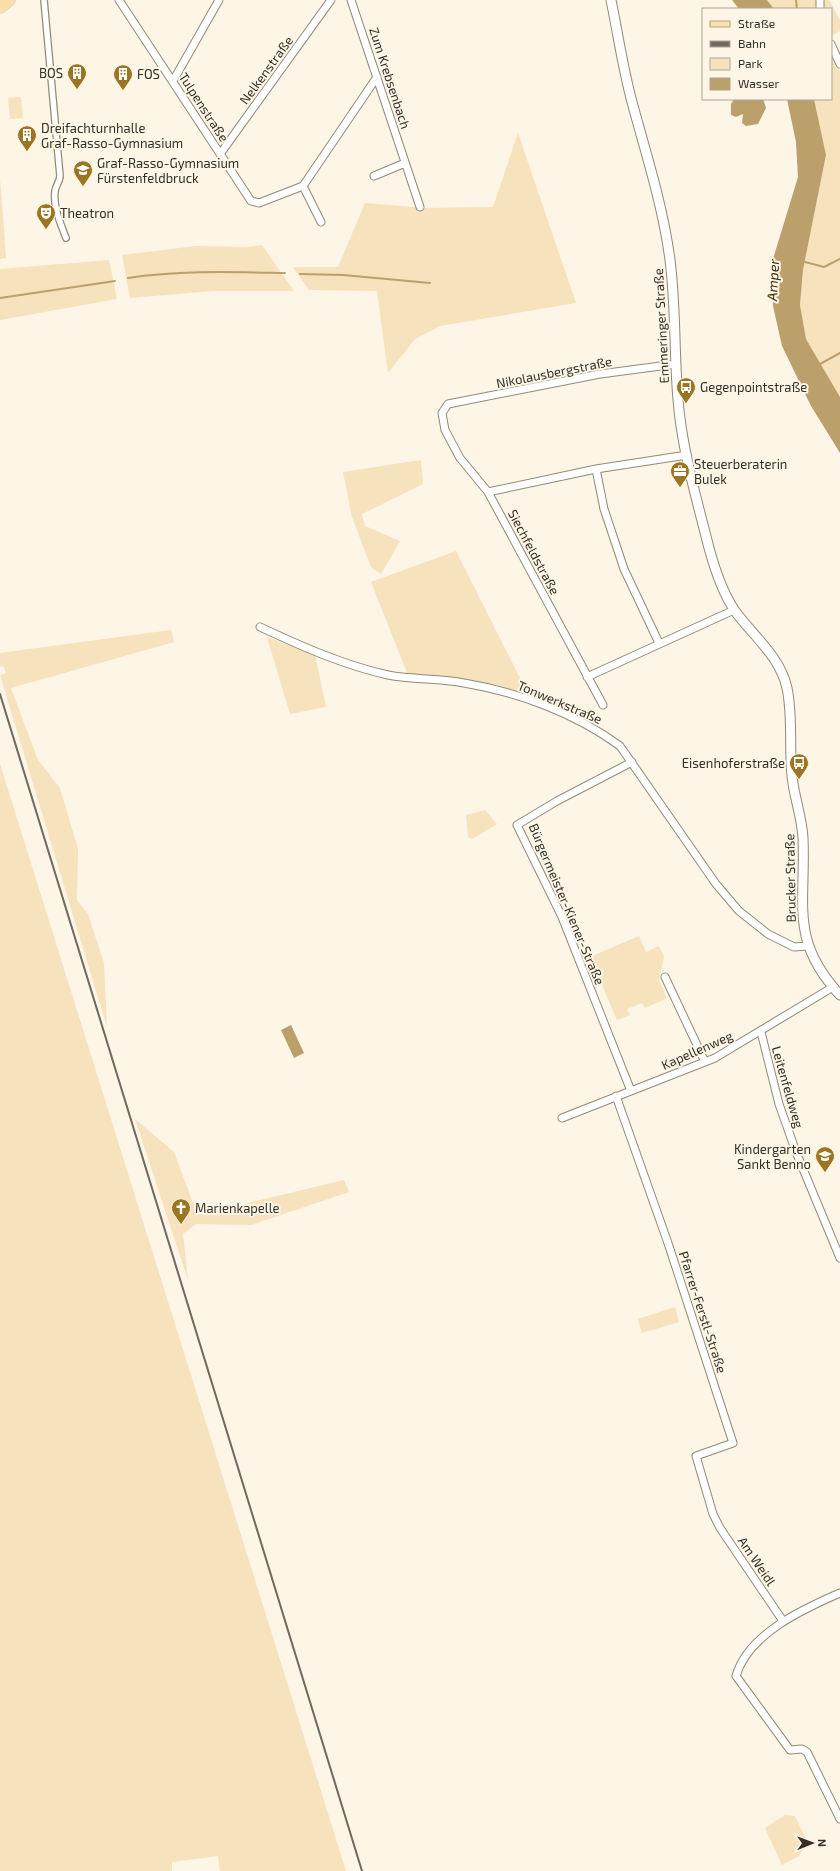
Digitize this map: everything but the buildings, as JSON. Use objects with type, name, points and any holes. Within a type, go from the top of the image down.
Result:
[{"type":"main road","points":[[0,8],[9,0]]},
{"type":"street","points":[[44,0],[60,176],[55,192],[56,213],[66,238]]},
{"type":"street","name":"Tulpenstraße","points":[[119,0],[251,201],[259,203],[303,186]]},
{"type":"street","points":[[173,81],[219,0]]},
{"type":"street","name":"Nelkenstraße","points":[[220,154],[332,0]]},
{"type":"street","name":"Zum Krebsenbach","points":[[351,0],[420,207]]},
{"type":"street","name":"Emmeringer Straße","points":[[610,0],[629,88],[663,219],[670,260],[676,318],[678,403],[687,455],[716,572],[722,588],[734,610],[744,621]]},
{"type":"street","points":[[832,46],[840,64]]},
{"type":"street","points":[[321,222],[303,186],[377,77]]},
{"type":"street","points":[[374,176],[405,164]]},
{"type":"street","name":"Nikolausbergstraße","points":[[442,413],[448,404],[600,374],[676,364]]},
{"type":"street","name":"Siechfeldstraße","points":[[442,413],[445,430],[460,458],[488,492],[603,705]]},
{"type":"street","points":[[488,492],[596,469],[687,455]]},
{"type":"street","points":[[596,469],[604,510],[624,569],[659,643]]},
{"type":"street","points":[[587,677],[734,610]]},
{"type":"street","name":"Brucker Straße","points":[[744,621],[778,664],[786,681],[788,692],[792,780],[803,835],[801,908],[808,946],[823,975],[840,995]]},
{"type":"street","name":"Tonwerkstraße","points":[[260,627],[338,661],[366,669],[406,678],[462,682],[497,689],[532,700],[605,735],[620,746],[716,884],[739,911],[768,934],[794,947],[808,946]]},
{"type":"street","name":"Bürgermeister-Kiener-Straße","points":[[631,1091],[562,917],[517,825],[557,800],[632,762]]},
{"type":"street","points":[[665,977],[705,1062]]},
{"type":"street","name":"Kapellenweg","points":[[562,1118],[715,1058],[761,1032],[833,987]]},
{"type":"street","name":"Leitenfeldweg","points":[[761,1032],[779,1104],[786,1125],[840,1258]]},
{"type":"street","name":"Pfarrer-Ferstl-Straße","points":[[616,1096],[669,1246],[733,1443],[696,1456],[713,1514]]},
{"type":"street","name":"Am Weidl","points":[[713,1514],[720,1528],[783,1621]]},
{"type":"street","points":[[840,1593],[783,1621],[754,1646],[738,1666],[736,1676],[790,1750],[802,1749],[807,1752],[840,1819]]},
{"type":"green space","points":[[767,0],[817,0],[817,8],[773,8]]},
{"type":"green space","points":[[823,0],[829,0],[840,20],[840,31],[832,35],[832,8],[823,8]]},
{"type":"green space","points":[[832,53],[840,72],[840,397],[806,339],[800,305],[803,270],[826,156],[814,100],[832,100]]},
{"type":"green space","points":[[21,97],[23,118],[10,119],[8,98]]},
{"type":"green space","points":[[518,133],[576,303],[440,326],[415,339],[388,373],[377,291],[309,290],[293,267],[338,267],[365,203],[426,208],[493,207]]},
{"type":"green space","points":[[0,179],[6,258],[0,259]]},
{"type":"green space","points":[[262,245],[294,291],[213,291],[130,298],[122,255],[196,246],[246,247]]},
{"type":"green space","points":[[109,260],[117,299],[0,320],[0,269]]},
{"type":"green space","points":[[421,460],[423,484],[362,514],[365,526],[400,541],[381,574],[371,567],[352,517],[343,472]]},
{"type":"green space","points":[[456,551],[529,696],[497,685],[463,679],[408,675],[371,582]]},
{"type":"green space","points":[[171,630],[174,642],[11,688],[38,760],[60,788],[78,849],[77,900],[88,914],[104,963],[107,1027],[0,675],[6,673],[4,667],[0,666],[0,653]]},
{"type":"green space","points":[[267,637],[315,655],[326,707],[290,714]]},
{"type":"green space","points":[[0,764],[346,1871],[220,1871],[218,1856],[172,1862],[172,1871],[0,1871]]},
{"type":"green space","points":[[485,810],[497,824],[472,839],[468,837],[466,815]]},
{"type":"green space","points":[[639,936],[646,952],[659,946],[664,957],[659,980],[667,998],[645,1008],[642,1003],[627,1009],[630,1015],[617,1020],[590,957]]},
{"type":"green space","points":[[135,1119],[174,1152],[194,1206],[244,1204],[344,1180],[349,1192],[251,1225],[196,1224],[183,1234],[188,1280]]},
{"type":"green space","points":[[675,1307],[679,1322],[642,1333],[638,1319]]},
{"type":"green space","points":[[785,1815],[795,1816],[807,1841],[799,1856],[782,1865],[765,1828]]},
{"type":"water","points":[[732,0],[767,0],[773,8],[738,8]]},
{"type":"water","points":[[733,100],[763,100],[766,108],[758,124],[746,126],[742,123],[743,114],[736,117],[731,115],[731,104]]},
{"type":"water","name":"Amper","points":[[787,100],[814,100],[826,155],[803,270],[800,305],[806,339],[840,397],[840,453],[811,406],[782,346],[773,306],[773,259],[798,177],[796,142]]},
{"type":"water","points":[[291,1025],[304,1053],[294,1058],[281,1030]]},
{"type":"waterway","points":[[796,0],[797,8]]},
{"type":"waterway","points":[[805,262],[824,267],[840,259]]},
{"type":"waterway","points":[[128,278],[148,275],[187,273],[285,273]]},
{"type":"waterway","points":[[300,274],[343,275],[430,283]]},
{"type":"waterway","points":[[0,298],[115,281]]},
{"type":"waterway","points":[[820,364],[840,353]]},
{"type":"railway","points":[[0,694],[362,1871]]},
{"type":"place","name":"BOS","points":[[77,90]]},
{"type":"place","name":"FOS","points":[[123,91]]},
{"type":"place","name":"Dreifachturnhalle Graf-Rasso-Gymnasium","points":[[27,152]]},
{"type":"place","name":"Graf-Rasso-Gymnasium Fürstenfeldbruck","points":[[83,187]]},
{"type":"place","name":"Theatron","points":[[46,230]]},
{"type":"place","name":"Gegenpointstraße","points":[[686,404]]},
{"type":"place","name":"Steuerberaterin Bulek","points":[[680,488]]},
{"type":"place","name":"Eisenhoferstraße","points":[[799,780]]},
{"type":"place","name":"Kindergarten Sankt Benno","points":[[825,1173]]},
{"type":"place","name":"Marienkapelle","points":[[181,1225]]}]
